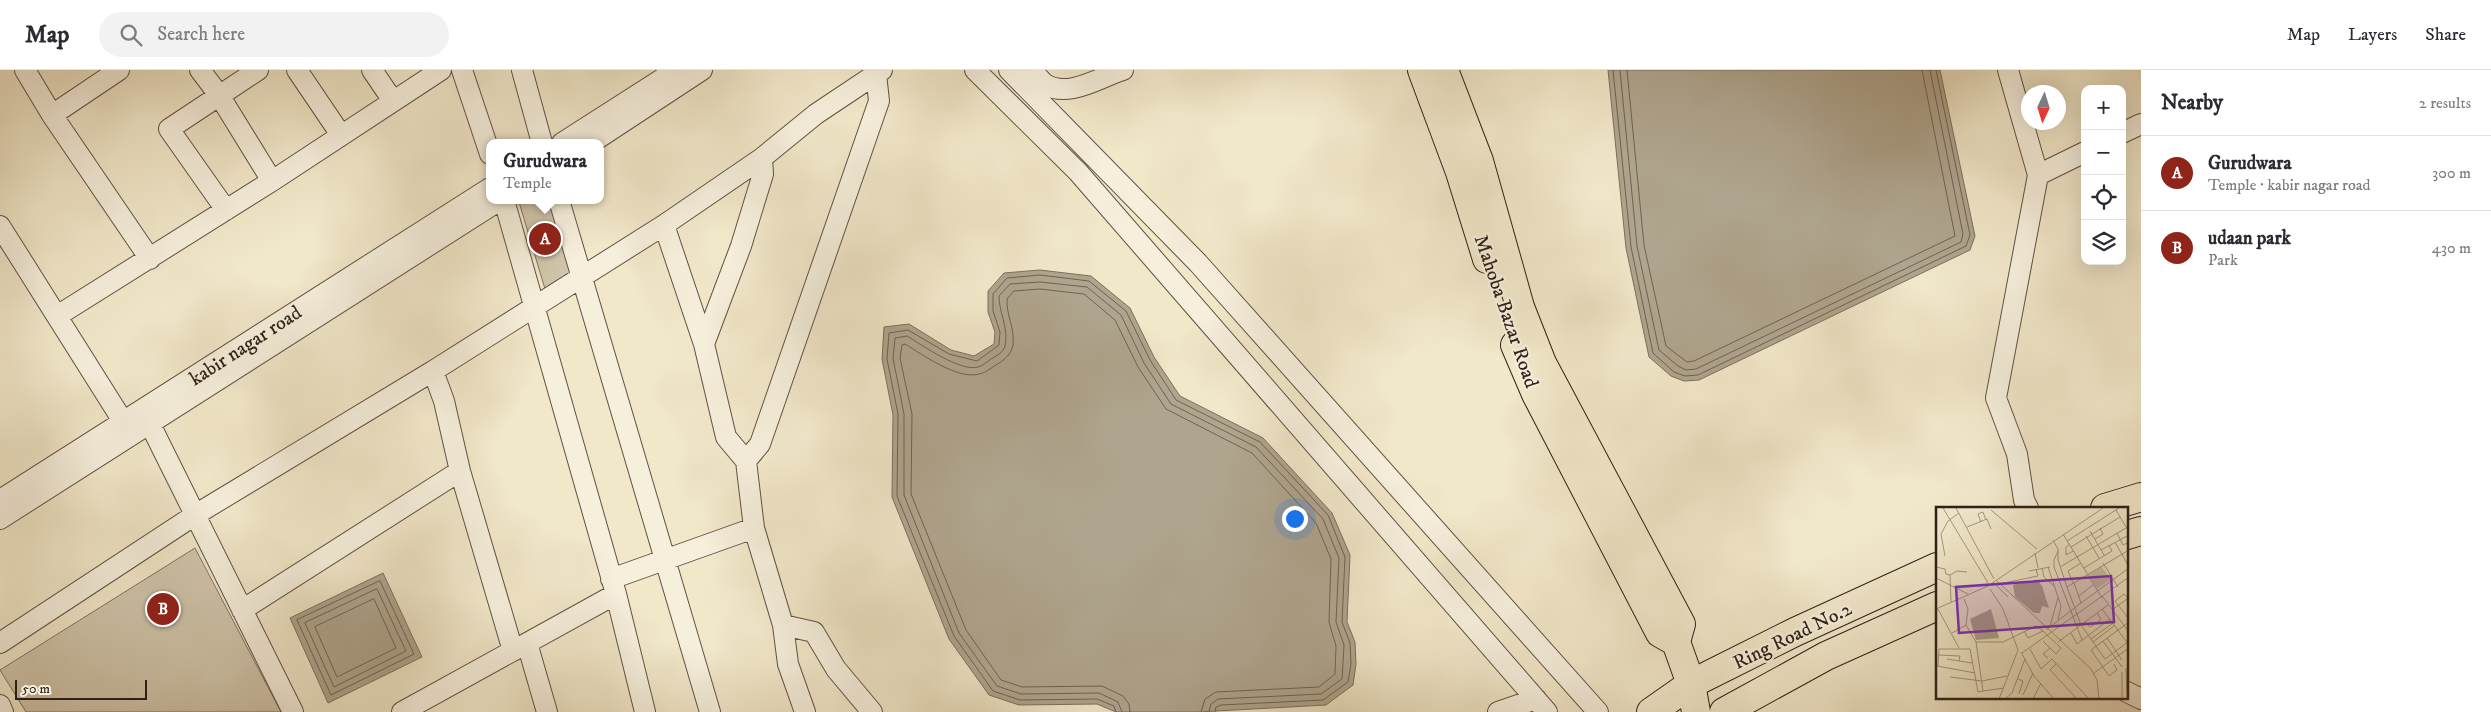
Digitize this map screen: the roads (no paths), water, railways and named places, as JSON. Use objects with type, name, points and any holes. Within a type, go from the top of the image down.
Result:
[{"type":"main road","name":"Mahoba Bazar Road","points":[[1422,70],[1501,277],[1542,363],[1681,624],[1676,642],[1691,684],[1696,712]]},
{"type":"main road","name":"Mahoba Bazar Road","points":[[1444,70],[1479,161],[1501,277]]},
{"type":"main road","points":[[2107,507],[2141,497]]},
{"type":"main road","points":[[2128,535],[2141,531]]},
{"type":"main road","name":"Ring Road No.2","points":[[1651,712],[1691,684],[1796,632],[1936,567]]},
{"type":"main road","name":"Ring Road No.2","points":[[1724,712],[1826,656],[1936,606]]},
{"type":"street","points":[[25,70],[52,115],[150,259]]},
{"type":"street","points":[[52,115],[119,70]]},
{"type":"street","points":[[200,70],[219,95],[272,181]]},
{"type":"street","points":[[226,210],[169,129],[258,70]]},
{"type":"street","points":[[298,70],[341,136]]},
{"type":"street","points":[[372,70],[393,101]]},
{"type":"street","points":[[57,316],[272,181],[440,70]]},
{"type":"street","points":[[462,70],[486,142]]},
{"type":"street","points":[[522,70],[541,139]]},
{"type":"street","points":[[568,139],[676,70]]},
{"type":"street","points":[[597,139],[702,70]]},
{"type":"street","points":[[975,70],[1078,172],[1541,706]]},
{"type":"street","points":[[1009,70],[1198,263],[1598,712]]},
{"type":"street","points":[[1031,70],[1045,84],[1058,90],[1075,88],[1123,70]]},
{"type":"street","points":[[2008,70],[2038,175],[1996,398],[2017,454],[2024,500],[2028,507]]},
{"type":"street","points":[[0,643],[195,515],[433,371],[534,305],[664,225],[762,158],[816,114],[879,72]]},
{"type":"street","points":[[746,461],[760,444],[879,101],[879,72]]},
{"type":"street","points":[[2126,132],[2141,124]]},
{"type":"street","points":[[2038,175],[2081,154]]},
{"type":"street","points":[[704,344],[741,246],[762,174],[762,158]]},
{"type":"street","name":"kabir nagar road","points":[[0,500],[146,417],[486,191]]},
{"type":"street","points":[[294,712],[146,417],[493,204]]},
{"type":"street","points":[[505,204],[614,587],[645,712]]},
{"type":"street","points":[[560,204],[710,712]]},
{"type":"street","points":[[664,225],[704,344],[726,437],[746,461],[754,528],[783,625],[788,664],[805,712]]},
{"type":"street","points":[[0,519],[128,428],[57,316],[3,239]]},
{"type":"street","points":[[433,371],[444,402],[460,470],[520,647],[547,712]]},
{"type":"street","points":[[242,610],[460,470]]},
{"type":"street","points":[[412,710],[520,647],[614,587],[665,560],[754,528]]},
{"type":"street","points":[[783,625],[814,632],[836,669],[872,712]]},
{"type":"street","points":[[2128,692],[2141,699]]},
{"type":"street","points":[[0,705],[4,712]]},
{"type":"street","points":[[1498,712],[1541,706]]},
{"type":"water","points":[[1608,70],[1940,70],[1975,236],[1970,250],[1699,380],[1684,381],[1671,376],[1649,357],[1626,248]]},
{"type":"water","points":[[1040,270],[1091,276],[1130,308],[1154,357],[1180,396],[1263,438],[1332,513],[1350,555],[1347,622],[1355,642],[1356,664],[1353,685],[1326,705],[1198,712],[1116,712],[1097,704],[1019,705],[989,695],[949,639],[892,497],[893,415],[882,359],[884,327],[909,324],[951,350],[974,356],[994,344],[995,332],[988,312],[988,291],[1004,273]]},
{"type":"water","points":[[383,573],[422,657],[328,703],[290,618]]},
{"type":"place","name":"Gurudwara","points":[[545,239]]},
{"type":"place","name":"udaan park","points":[[163,609]]}]
